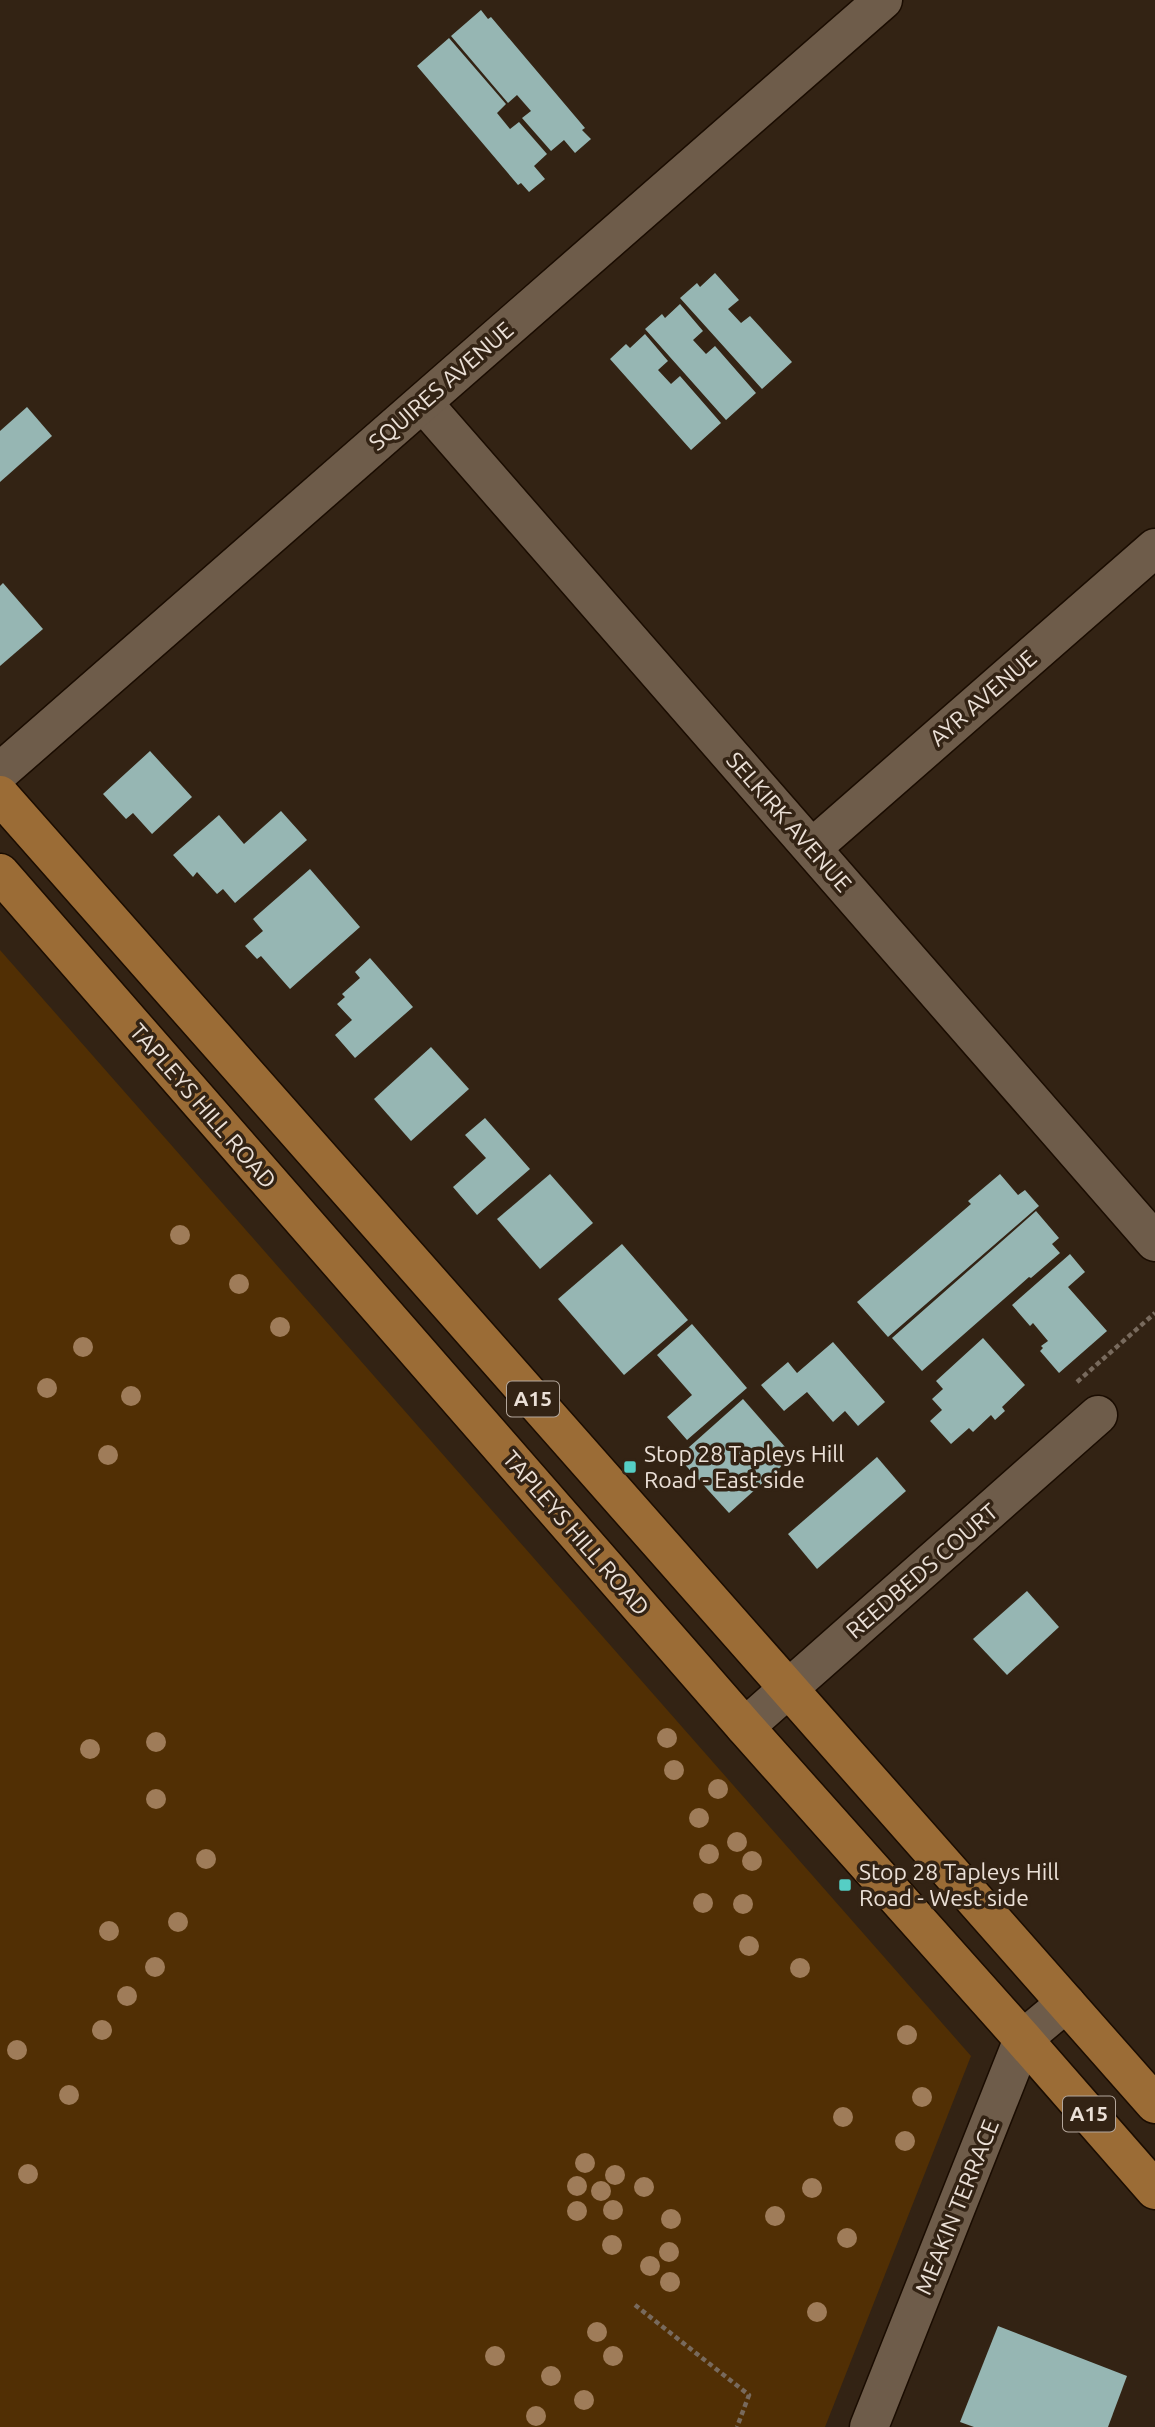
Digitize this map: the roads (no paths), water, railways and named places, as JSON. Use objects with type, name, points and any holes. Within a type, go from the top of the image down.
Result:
[{"type":"main road","name":"A15","points":[[0,795],[1155,2104]]},
{"type":"main road","name":"TAPLEYS HILL ROAD","points":[[0,873],[745,1727],[1155,2190]]},
{"type":"street","name":"SQUIRES AVENUE","points":[[0,772],[883,0]]},
{"type":"street","name":"SELKIRK AVENUE","points":[[423,403],[1155,1242]]},
{"type":"street","name":"AYR AVENUE","points":[[812,848],[1155,548]]},
{"type":"street","name":"REEDBEDS COURT","points":[[745,1727],[1098,1415]]},
{"type":"street","name":"MEAKIN TERRACE","points":[[869,2427],[1023,2039],[1066,2003]]},
{"type":"place","name":"Stop 28 Tapleys Hill Road - East side","points":[[630,1467]]},
{"type":"place","name":"Stop 28 Tapleys Hill Road - West side","points":[[845,1885]]}]
